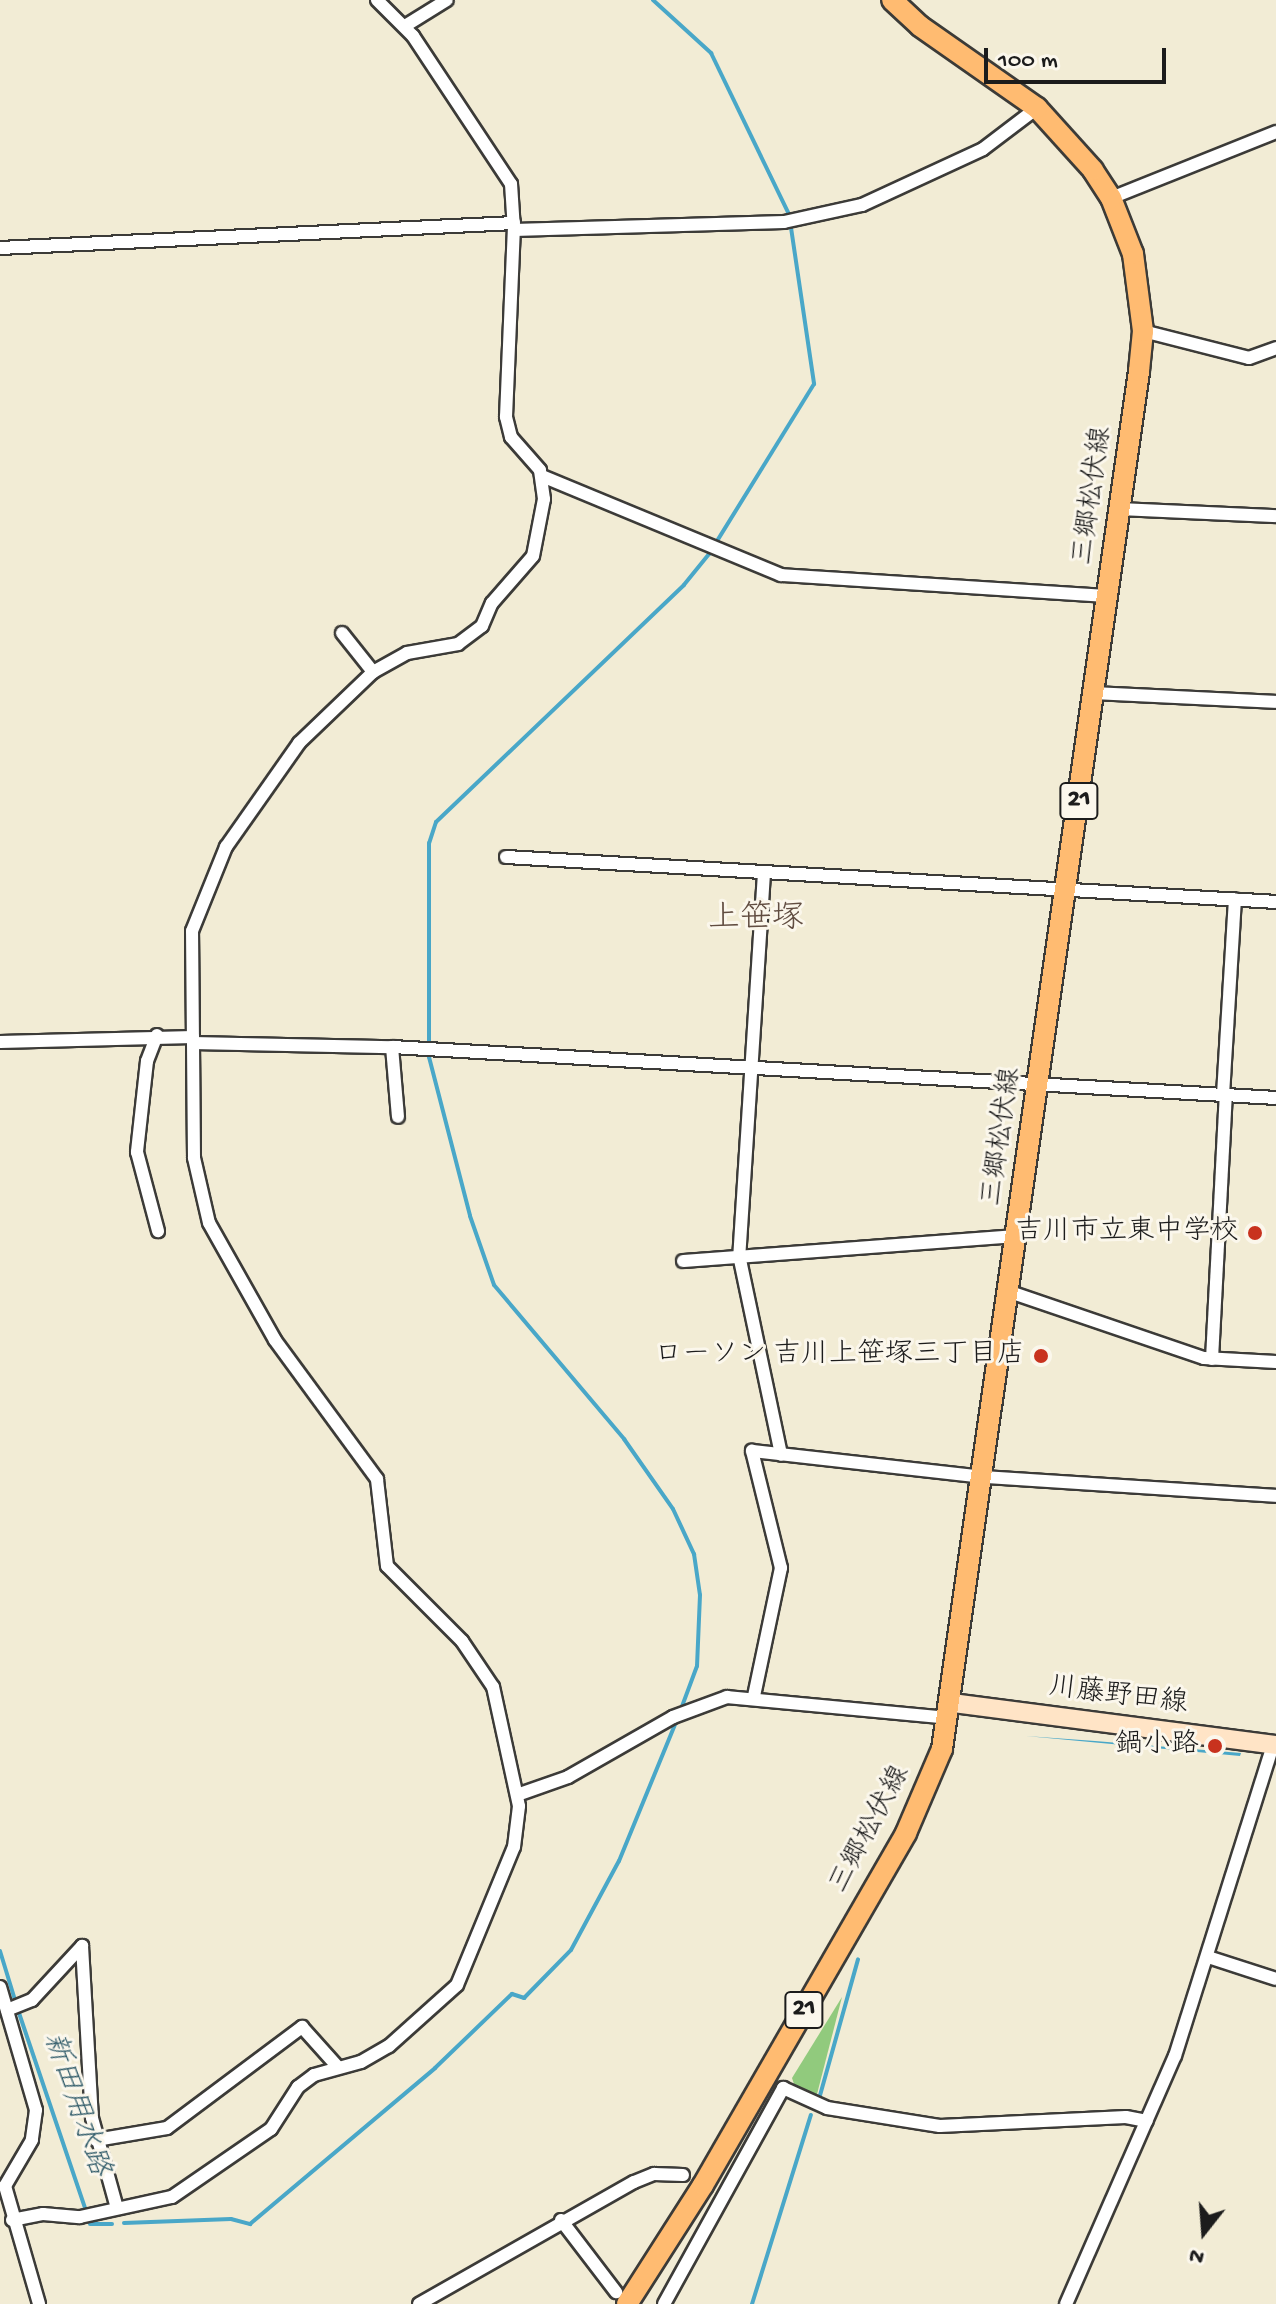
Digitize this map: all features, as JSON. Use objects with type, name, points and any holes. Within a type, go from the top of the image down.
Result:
[{"type":"main road","name":"三郷松伏線","points":[[622,2298],[696,2197],[906,1833],[933,1777],[951,1710],[1143,331],[1133,254],[1111,198],[1070,140],[1037,108],[920,26],[892,0]]},
{"type":"main road","name":"川藤野田線","points":[[951,1710],[1274,1745]]},
{"type":"street","points":[[12,2220],[43,2214],[80,2217],[180,2193],[271,2129],[298,2087],[337,2066],[361,2062],[389,2046],[457,1985],[514,1847],[517,1795],[493,1687],[462,1641],[387,1566],[377,1479],[275,1340],[209,1223],[194,1158],[192,931],[226,847],[299,743],[373,672],[407,653],[458,644],[482,626],[492,603],[533,556],[544,499],[542,476],[507,426],[514,226],[506,174],[405,26],[377,0]]},
{"type":"street","points":[[405,26],[447,0]]},
{"type":"street","points":[[0,248],[476,222],[514,226],[784,222],[862,205],[983,149],[1037,108]]},
{"type":"street","points":[[1111,198],[1276,132]]},
{"type":"street","points":[[1143,331],[1249,358],[1276,348]]},
{"type":"street","points":[[542,476],[781,575],[1108,596]]},
{"type":"street","points":[[1120,509],[1276,516]]},
{"type":"street","points":[[346,637],[373,672]]},
{"type":"street","points":[[1094,693],[1276,702]]},
{"type":"street","points":[[506,857],[1276,902]]},
{"type":"street","points":[[764,873],[739,1255],[781,1455]]},
{"type":"street","points":[[1212,1359],[1235,899]]},
{"type":"street","points":[[157,1035],[147,1061],[137,1152],[158,1231]]},
{"type":"street","points":[[0,1042],[157,1035],[193,1040],[392,1047],[1276,1098]]},
{"type":"street","points":[[392,1047],[398,1117]]},
{"type":"street","points":[[683,1261],[1017,1236]]},
{"type":"street","points":[[1010,1292],[1212,1359],[1276,1362]]},
{"type":"street","points":[[754,1696],[781,1568],[752,1451],[985,1477],[1276,1496]]},
{"type":"street","points":[[517,1795],[568,1777],[700,1704],[754,1696],[951,1710]]},
{"type":"street","points":[[1066,2304],[1147,2121],[1208,1957],[1274,1745]]},
{"type":"street","points":[[7,2010],[32,2000],[82,1946],[96,2140],[117,2208]]},
{"type":"street","points":[[1208,1957],[1276,1979]]},
{"type":"street","points":[[0,1987],[37,2120],[32,2140],[5,2186],[12,2220],[39,2304]]},
{"type":"street","points":[[96,2140],[167,2128],[302,2027],[337,2066]]},
{"type":"street","points":[[664,2304],[783,2088],[827,2108],[940,2126],[1126,2117],[1147,2121]]},
{"type":"street","points":[[419,2304],[561,2220],[654,2174],[683,2175]]},
{"type":"street","points":[[561,2220],[622,2298]]},
{"type":"green space","points":[[842,1997],[816,2098],[795,2087],[792,2078]]},
{"type":"water","points":[[1026,1736],[1095,1741],[1241,1753],[1240,1756]]},
{"type":"waterway","points":[[653,0],[711,53],[789,214],[814,384],[709,554],[684,585],[436,822],[429,843],[429,1057],[470,1216],[494,1285],[624,1439],[673,1509],[694,1554],[700,1595],[697,1666],[681,1709]]},
{"type":"waterway","points":[[124,2223],[231,2219],[250,2224],[435,2068],[512,1994],[524,1998],[571,1950],[619,1861],[678,1717]]},
{"type":"waterway","name":"新田用水路","points":[[0,1951],[15,2000]]},
{"type":"waterway","points":[[819,2099],[858,1959]]},
{"type":"waterway","name":"新田用水路","points":[[19,2013],[86,2211]]},
{"type":"waterway","points":[[752,2304],[811,2115]]},
{"type":"waterway","points":[[90,2224],[112,2224]]},
{"type":"place","name":"吉川市立東中学校","points":[[1255,1233]]},
{"type":"place","name":"ローソン 吉川上笹塚三丁目店","points":[[1041,1356]]},
{"type":"place","name":"鍋小路","points":[[1215,1746]]},
{"type":"district","name":"上笹塚","points":[[756,920]]}]
